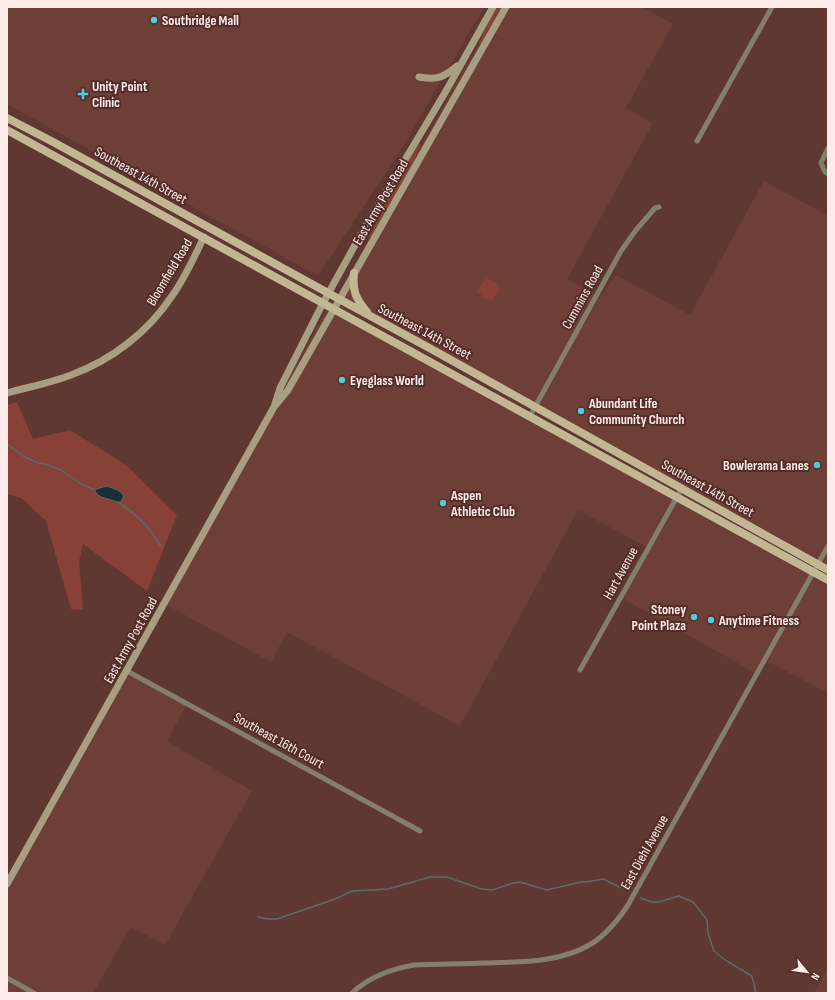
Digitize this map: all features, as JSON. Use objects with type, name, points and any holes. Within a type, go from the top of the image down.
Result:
[{"type":"main road","name":"East Army Post Road","points":[[274,407],[280,388],[328,293],[365,227],[429,121],[493,7]]},
{"type":"main road","name":"East Army Post Road","points":[[7,884],[128,671],[274,407],[288,390],[506,7]]},
{"type":"main road","points":[[419,77],[435,79],[442,78],[462,62]]},
{"type":"main road","name":"Southeast 14th Street","points":[[7,118],[536,407],[828,570]]},
{"type":"main road","name":"Southeast 14th Street","points":[[7,130],[828,580]]},
{"type":"main road","name":"Bloomfield Road","points":[[7,393],[71,375],[102,361],[128,343],[145,329],[161,312],[173,296],[204,237]]},
{"type":"main road","points":[[354,274],[354,289],[359,302],[370,316]]},
{"type":"street","points":[[697,140],[772,7]]},
{"type":"street","points":[[828,148],[822,159],[822,167],[828,174]]},
{"type":"street","name":"Cummins Road","points":[[530,416],[621,250],[655,208],[659,206]]},
{"type":"street","name":"Hart Avenue","points":[[580,670],[682,488]]},
{"type":"street","name":"East Diehl Avenue","points":[[352,993],[377,976],[403,967],[414,965],[521,962],[544,959],[567,954],[583,948],[604,934],[628,905],[828,546]]},
{"type":"street","name":"Southeast 16th Court","points":[[128,671],[420,830]]},
{"type":"street","points":[[7,978],[34,993]]},
{"type":"shaded area","name":"Southridge Mall","points":[[7,7],[484,7],[399,153],[318,276],[7,104]]},
{"type":"shaded area","points":[[497,7],[501,7],[481,44],[479,43],[490,18]]},
{"type":"shaded area","points":[[500,7],[642,7],[673,24],[626,108],[653,123],[567,279],[596,296],[586,317],[616,275],[690,315],[764,181],[828,216],[828,570],[338,294],[486,31],[513,46],[487,30]]},
{"type":"shaded area","points":[[419,144],[421,144],[409,171],[371,238],[369,237],[392,188]]},
{"type":"shaded area","points":[[487,278],[498,284],[497,286],[500,287],[493,301],[481,297],[482,295],[477,292]]},
{"type":"shaded area","points":[[329,305],[828,580],[828,693],[765,660],[757,674],[620,597],[648,548],[578,510],[460,726],[287,632],[271,662],[165,604]]},
{"type":"shaded area","points":[[17,402],[33,439],[70,430],[126,465],[177,515],[147,591],[83,544],[79,561],[83,610],[71,609],[46,521],[21,498],[7,494],[7,405]]},
{"type":"shaded area","points":[[127,671],[187,704],[167,741],[252,791],[165,945],[131,927],[93,993],[41,993],[26,988],[34,993],[7,993],[7,884]]},
{"type":"shaded area","points":[[828,967],[828,993],[814,993],[822,978]]},
{"type":"water","points":[[106,486],[120,492],[124,496],[120,503],[99,496],[94,490]]},
{"type":"waterway","points":[[7,444],[23,456],[38,463],[46,464],[61,470],[83,485],[95,490]]},
{"type":"waterway","points":[[118,502],[141,521],[162,547]]},
{"type":"waterway","points":[[258,917],[277,919],[335,899],[352,891],[388,889],[430,877],[447,877],[482,889],[493,890],[520,882],[547,890],[581,882],[603,879],[630,891]]},
{"type":"waterway","points":[[640,898],[652,902],[659,902],[679,896],[693,902],[707,920],[708,933],[714,951],[725,960],[752,976],[756,993]]},
{"type":"place","name":"Southridge Mall","points":[[154,20]]},
{"type":"place","name":"Unity Point Clinic","points":[[83,94]]},
{"type":"place","name":"Eyeglass World","points":[[342,380]]},
{"type":"place","name":"Abundant Life Community Church","points":[[581,411]]},
{"type":"place","name":"Bowlerama Lanes","points":[[817,465]]},
{"type":"place","name":"Aspen Athletic Club","points":[[443,503]]},
{"type":"place","name":"Stoney Point Plaza","points":[[694,617]]},
{"type":"place","name":"Anytime Fitness","points":[[711,620]]}]
